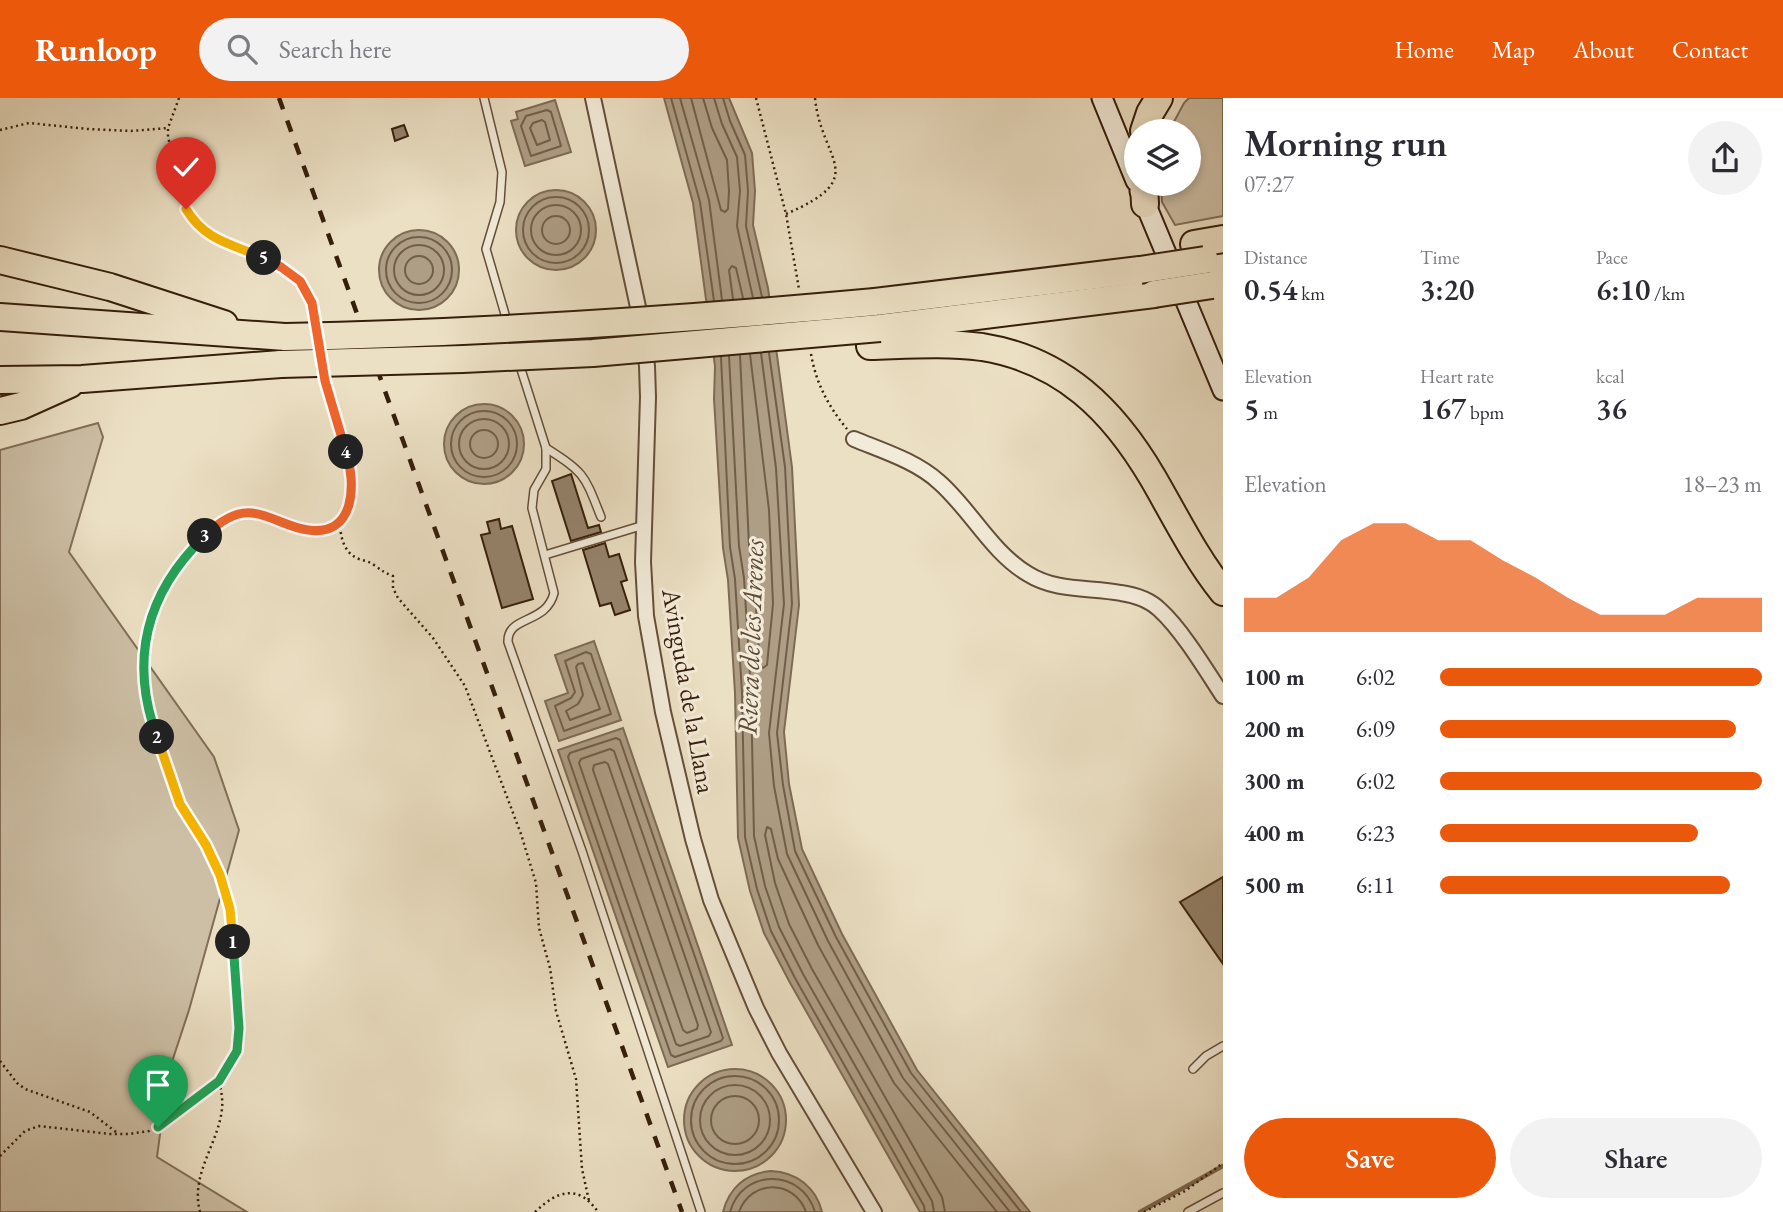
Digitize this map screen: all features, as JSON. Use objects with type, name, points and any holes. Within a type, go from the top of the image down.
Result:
[{"type":"highway","points":[[1148,119],[1159,98]]},
{"type":"highway","points":[[0,380],[82,379],[281,364],[489,358],[714,343],[875,337],[1154,294],[1211,266],[1223,239]]},
{"type":"highway","points":[[0,260],[110,287],[192,312],[258,337]]},
{"type":"highway","points":[[0,317],[158,327],[258,337],[464,333],[724,316],[875,302],[988,290],[1138,263],[1211,266]]},
{"type":"highway","points":[[875,337],[925,344],[981,347],[1041,365],[1078,387],[1102,408],[1133,447],[1191,545],[1221,588]]},
{"type":"highway","points":[[0,411],[21,406],[82,379]]},
{"type":"main road","points":[[1102,98],[1124,150]]},
{"type":"main road","points":[[1143,196],[1223,390]]},
{"type":"street","name":"Avinguda de la Llana","points":[[593,98],[638,307],[647,366],[643,562],[646,616],[680,788],[711,900],[730,949],[773,1042],[874,1212]]},
{"type":"street","points":[[854,439],[921,468],[939,482],[1005,556],[1027,574],[1061,586],[1121,593],[1153,604],[1169,620],[1223,696]]},
{"type":"lane","points":[[484,98],[502,172],[500,202],[486,249],[546,447],[546,469],[532,499],[534,521],[553,583],[552,601],[544,612],[513,627],[508,634],[508,642],[582,851],[701,1212]]},
{"type":"lane","points":[[546,447],[573,465],[586,478],[601,517]]},
{"type":"lane","points":[[545,555],[644,525]]},
{"type":"lane","points":[[1193,1069],[1206,1056],[1223,1046]]},
{"type":"lane","points":[[1188,1212],[1223,1193]]},
{"type":"path","points":[[178,98],[168,128],[176,177],[191,218],[210,236],[267,259],[300,281],[312,303],[316,327]]},
{"type":"path","points":[[756,98],[786,214],[800,294]]},
{"type":"path","points":[[786,214],[822,196],[835,174],[833,155],[818,116],[815,98]]},
{"type":"path","points":[[0,130],[29,123],[120,131],[168,128]]},
{"type":"path","points":[[811,354],[822,393],[831,410],[854,439]]},
{"type":"path","points":[[0,1156],[25,1131],[39,1126],[118,1134],[142,1133],[158,1127],[219,1081],[233,1059],[239,1041],[230,909],[213,859],[175,793],[152,720],[144,679],[143,654],[153,612],[173,574],[215,526],[229,517],[250,513],[317,531],[332,527],[346,512],[353,479],[325,381]]},
{"type":"path","points":[[340,521],[340,536],[347,550],[358,559],[393,576],[393,588],[398,597],[433,638],[465,686],[522,834],[536,883],[539,928],[550,968],[556,1011],[576,1079],[582,1169],[589,1201]]},
{"type":"path","points":[[0,1061],[25,1089],[89,1112],[118,1134]]},
{"type":"path","points":[[201,1212],[197,1188],[201,1168],[222,1111],[219,1081]]},
{"type":"path","points":[[1144,1212],[1185,1191],[1223,1163]]},
{"type":"path","points":[[535,1212],[552,1197],[577,1194],[589,1201],[598,1212]]},
{"type":"shaded area","points":[[1189,98],[1223,98],[1223,216],[1175,225],[1162,202],[1162,196],[1201,196],[1201,119],[1175,119]]},
{"type":"shaded area","points":[[98,423],[103,437],[69,552],[214,757],[239,830],[189,1010],[168,1074],[157,1157],[247,1212],[0,1212],[0,450]]},
{"type":"water","name":"Riera de les Arenes","points":[[664,98],[729,98],[752,153],[755,191],[753,225],[768,288],[792,467],[799,605],[784,732],[789,784],[802,849],[842,934],[917,1070],[1030,1212],[920,1212],[789,981],[764,933],[750,891],[738,838],[735,693],[728,580],[723,548],[714,399],[715,366],[693,203]]},
{"type":"water","points":[[555,100],[571,152],[525,166],[511,121],[518,119],[516,112]]},
{"type":"water","points":[[548,190],[564,190],[579,196],[590,207],[596,230],[590,253],[579,264],[564,270],[548,270],[533,264],[522,253],[516,238],[516,222],[522,207],[533,196]]},
{"type":"water","points":[[411,230],[427,230],[448,241],[459,262],[459,278],[448,299],[427,310],[411,310],[397,304],[385,292],[379,278],[379,262],[385,248],[397,236]]},
{"type":"water","points":[[476,404],[492,404],[513,415],[524,436],[524,452],[513,473],[492,484],[476,484],[462,478],[450,466],[444,452],[444,436],[450,422],[462,410]]},
{"type":"water","points":[[594,641],[621,720],[559,741],[545,701],[568,693],[555,655]]},
{"type":"water","points":[[623,728],[732,1045],[668,1067],[558,750]]},
{"type":"water","points":[[735,1069],[754,1073],[771,1084],[782,1101],[786,1120],[782,1139],[771,1156],[754,1167],[735,1171],[716,1167],[699,1156],[688,1139],[684,1120],[688,1101],[699,1084],[716,1073]]},
{"type":"water","points":[[771,1171],[789,1174],[804,1182],[815,1195],[822,1212],[723,1212],[734,1189],[740,1183],[754,1175]]},
{"type":"building","points":[[404,125],[408,136],[395,141],[392,129]]},
{"type":"building","points":[[571,474],[588,528],[599,525],[601,532],[571,541],[552,481]]},
{"type":"building","points":[[499,519],[501,529],[512,526],[533,599],[502,608],[481,535],[490,533],[487,522]]},
{"type":"building","points":[[605,543],[609,557],[619,554],[627,580],[621,582],[630,610],[615,615],[611,603],[600,606],[583,550]]},
{"type":"building","points":[[1223,877],[1223,964],[1180,902]]},
{"type":"waterway","points":[[1140,1212],[1223,1166]]},
{"type":"railway","points":[[279,98],[682,1212]]},
{"type":"route","points":[[158,1127],[219,1081],[237,1051],[239,1028],[230,909],[213,859],[175,793],[145,694],[143,654],[148,627],[162,592],[173,574],[215,526],[229,517],[250,513],[307,530],[324,530],[340,521],[353,490],[350,467],[325,381],[312,303],[307,292],[300,281],[281,267],[210,236],[191,218],[186,209]]}]
